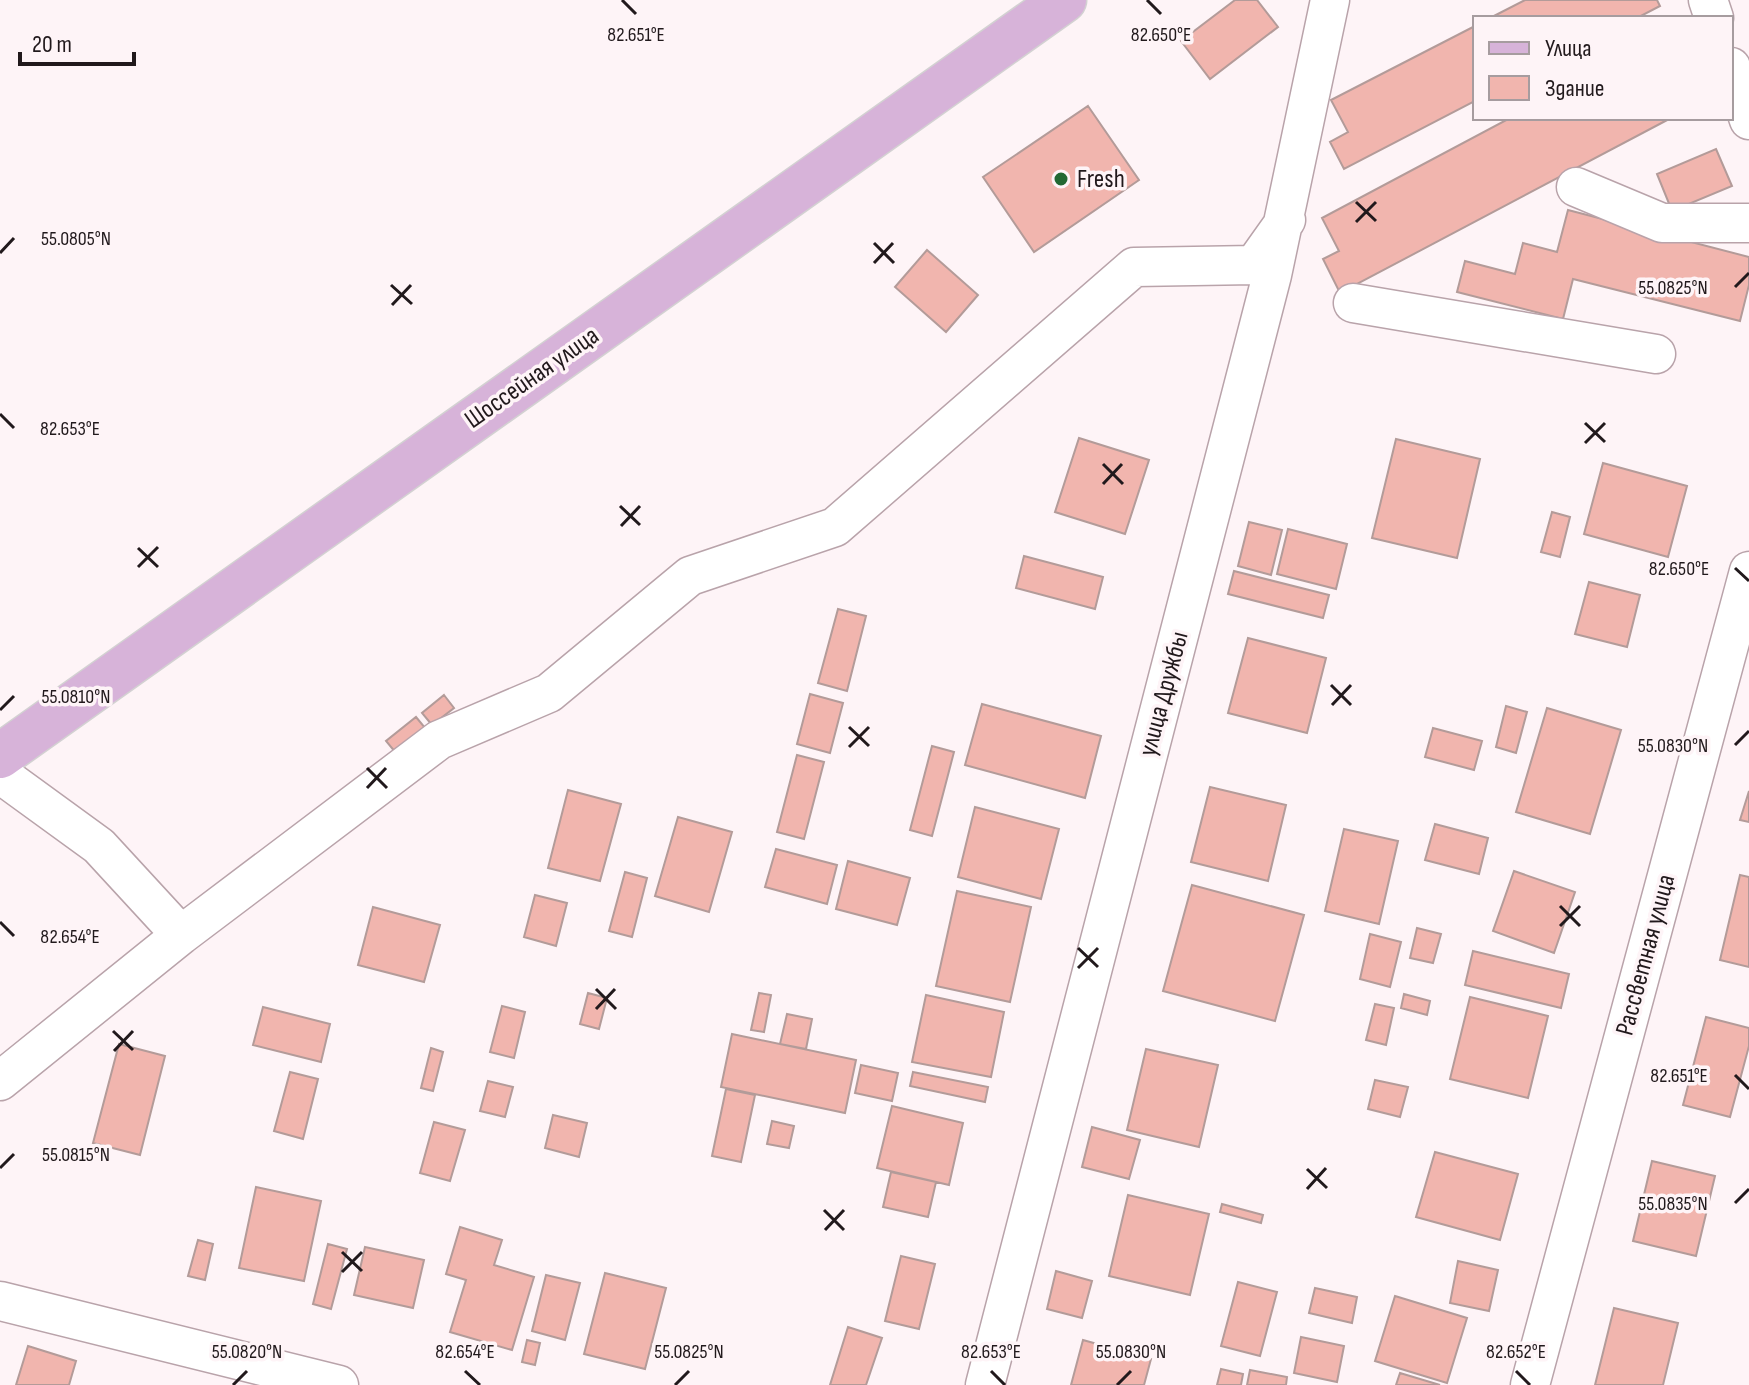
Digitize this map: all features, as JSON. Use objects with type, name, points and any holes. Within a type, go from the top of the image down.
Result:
[{"type":"main road","name":"Шоссейная улица","points":[[0,756],[1064,0]]},
{"type":"street","name":"улица Дружбы","points":[[985,1385],[1286,220],[1330,0]]},
{"type":"street","points":[[1733,73],[1749,120]]},
{"type":"street","points":[[1576,187],[1662,223],[1749,223]]},
{"type":"street","points":[[0,1081],[181,935],[439,740],[549,693],[690,576],[835,527],[1134,267],[1254,265],[1286,220]]},
{"type":"street","points":[[1353,303],[1656,354]]},
{"type":"street","name":"Рассветная улица","points":[[1530,1385],[1749,571]]},
{"type":"street","points":[[0,774],[99,846],[181,935]]},
{"type":"street","points":[[0,1301],[339,1385]]},
{"type":"building","points":[[1235,0],[1257,0],[1278,27],[1210,79],[1181,41]]},
{"type":"building","points":[[1525,0],[1657,0],[1660,6],[1641,16],[1494,16]]},
{"type":"building","points":[[1473,27],[1473,102],[1344,169],[1330,142],[1348,132],[1331,100]]},
{"type":"building","name":"Fresh","points":[[1088,106],[1139,180],[1034,252],[983,177]]},
{"type":"building","points":[[1506,120],[1667,120],[1340,293],[1323,259],[1339,251],[1322,218]]},
{"type":"building","points":[[1716,149],[1732,186],[1672,211],[1657,174]]},
{"type":"building","points":[[1568,210],[1749,257],[1749,285],[1740,321],[1573,279],[1563,319],[1457,292],[1465,261],[1515,274],[1523,243],[1557,252]]},
{"type":"building","points":[[927,250],[978,295],[946,332],[895,287]]},
{"type":"building","points":[[1079,438],[1149,460],[1125,534],[1055,512]]},
{"type":"building","points":[[1396,439],[1480,459],[1457,558],[1372,538]]},
{"type":"building","points":[[1603,463],[1687,486],[1668,557],[1584,534]]},
{"type":"building","points":[[1552,512],[1570,517],[1560,557],[1541,552]]},
{"type":"building","points":[[1249,522],[1282,530],[1271,575],[1238,566]]},
{"type":"building","points":[[1288,529],[1347,544],[1336,589],[1277,574]]},
{"type":"building","points":[[1024,556],[1103,577],[1095,609],[1016,588]]},
{"type":"building","points":[[1234,571],[1329,595],[1323,618],[1228,594]]},
{"type":"building","points":[[1589,582],[1640,595],[1627,647],[1575,634]]},
{"type":"building","points":[[838,609],[866,616],[847,691],[818,683]]},
{"type":"building","points":[[1248,638],[1326,658],[1307,733],[1228,713]]},
{"type":"building","points":[[810,694],[843,703],[830,753],[797,744]]},
{"type":"building","points":[[444,695],[454,708],[432,725],[422,713]]},
{"type":"building","points":[[982,704],[1101,736],[1085,798],[965,765]]},
{"type":"building","points":[[1506,706],[1527,712],[1516,753],[1496,747]]},
{"type":"building","points":[[1547,708],[1621,730],[1590,834],[1516,812]]},
{"type":"building","points":[[416,717],[426,729],[396,753],[386,741]]},
{"type":"building","points":[[1433,728],[1482,741],[1474,770],[1425,757]]},
{"type":"building","points":[[932,746],[954,752],[932,836],[910,830]]},
{"type":"building","points":[[797,755],[824,762],[804,839],[777,832]]},
{"type":"building","points":[[1210,787],[1286,805],[1268,881],[1191,862]]},
{"type":"building","points":[[568,790],[621,804],[600,881],[548,868]]},
{"type":"building","points":[[1749,791],[1749,822],[1740,820]]},
{"type":"building","points":[[975,807],[1059,829],[1041,899],[958,877]]},
{"type":"building","points":[[678,817],[732,832],[709,912],[655,896]]},
{"type":"building","points":[[1435,824],[1488,838],[1479,874],[1425,860]]},
{"type":"building","points":[[1344,829],[1398,841],[1379,924],[1325,911]]},
{"type":"building","points":[[776,849],[837,865],[827,904],[765,887]]},
{"type":"building","points":[[848,861],[910,878],[897,925],[836,909]]},
{"type":"building","points":[[1514,871],[1575,892],[1554,953],[1493,931]]},
{"type":"building","points":[[625,872],[647,878],[632,937],[609,931]]},
{"type":"building","points":[[1740,875],[1749,877],[1749,967],[1720,960]]},
{"type":"building","points":[[1192,885],[1304,915],[1275,1021],[1163,991]]},
{"type":"building","points":[[957,891],[1031,907],[1010,1002],[936,986]]},
{"type":"building","points":[[535,895],[567,903],[556,946],[524,937]]},
{"type":"building","points":[[373,907],[440,925],[424,982],[358,965]]},
{"type":"building","points":[[1417,928],[1441,934],[1433,963],[1410,958]]},
{"type":"building","points":[[1370,934],[1401,942],[1390,987],[1360,979]]},
{"type":"building","points":[[1473,951],[1569,974],[1561,1008],[1465,985]]},
{"type":"building","points":[[588,993],[607,998],[599,1029],[580,1024]]},
{"type":"building","points":[[759,993],[771,995],[764,1032],[751,1030]]},
{"type":"building","points":[[1404,994],[1430,1001],[1427,1015],[1401,1008]]},
{"type":"building","points":[[926,995],[1004,1012],[991,1077],[912,1062]]},
{"type":"building","points":[[1470,997],[1548,1016],[1528,1098],[1450,1079]]},
{"type":"building","points":[[1375,1004],[1394,1008],[1386,1045],[1366,1040]]},
{"type":"building","points":[[502,1006],[525,1012],[514,1058],[490,1052]]},
{"type":"building","points":[[263,1007],[330,1024],[321,1062],[253,1045]]},
{"type":"building","points":[[787,1014],[812,1019],[806,1049],[780,1044]]},
{"type":"building","points":[[1706,1017],[1749,1028],[1749,1046],[1730,1117],[1683,1105]]},
{"type":"building","points":[[732,1034],[856,1060],[845,1113],[721,1087]]},
{"type":"building","points":[[119,1044],[165,1056],[140,1155],[93,1143]]},
{"type":"building","points":[[431,1048],[443,1052],[433,1091],[421,1088]]},
{"type":"building","points":[[1146,1049],[1218,1065],[1199,1147],[1127,1130]]},
{"type":"building","points":[[861,1065],[898,1073],[892,1101],[855,1093]]},
{"type":"building","points":[[290,1072],[318,1079],[303,1139],[274,1131]]},
{"type":"building","points":[[913,1072],[988,1087],[985,1102],[910,1086]]},
{"type":"building","points":[[1375,1080],[1408,1087],[1400,1117],[1368,1109]]},
{"type":"building","points":[[488,1081],[513,1087],[505,1117],[480,1111]]},
{"type":"building","points":[[726,1089],[755,1095],[741,1162],[712,1156]]},
{"type":"building","points":[[892,1106],[963,1123],[949,1185],[877,1168]]},
{"type":"building","points":[[553,1115],[587,1123],[579,1157],[545,1148]]},
{"type":"building","points":[[772,1121],[794,1126],[789,1148],[767,1144]]},
{"type":"building","points":[[434,1122],[465,1130],[450,1181],[420,1173]]},
{"type":"building","points":[[1092,1127],[1140,1140],[1129,1179],[1082,1167]]},
{"type":"building","points":[[1435,1152],[1518,1174],[1500,1240],[1416,1217]]},
{"type":"building","points":[[1652,1161],[1715,1176],[1696,1256],[1633,1241]]},
{"type":"building","points":[[891,1172],[936,1182],[928,1217],[883,1207]]},
{"type":"building","points":[[256,1187],[321,1201],[304,1281],[239,1268]]},
{"type":"building","points":[[1128,1195],[1209,1214],[1190,1295],[1109,1276]]},
{"type":"building","points":[[1222,1204],[1263,1215],[1261,1223],[1220,1212]]},
{"type":"building","points":[[460,1227],[502,1240],[494,1265],[534,1277],[512,1350],[450,1332],[466,1280],[446,1274]]},
{"type":"building","points":[[198,1240],[213,1244],[205,1280],[188,1276]]},
{"type":"building","points":[[328,1244],[347,1249],[331,1309],[313,1304]]},
{"type":"building","points":[[365,1247],[424,1260],[413,1308],[354,1295]]},
{"type":"building","points":[[901,1256],[935,1264],[919,1329],[885,1321]]},
{"type":"building","points":[[1458,1261],[1498,1270],[1489,1311],[1450,1303]]},
{"type":"building","points":[[1056,1271],[1092,1281],[1082,1318],[1047,1309]]},
{"type":"building","points":[[605,1273],[666,1288],[645,1369],[584,1354]]},
{"type":"building","points":[[546,1275],[580,1283],[565,1340],[532,1331]]},
{"type":"building","points":[[1238,1282],[1277,1292],[1260,1356],[1221,1346]]},
{"type":"building","points":[[1315,1288],[1357,1297],[1352,1323],[1309,1313]]},
{"type":"building","points":[[1395,1296],[1467,1318],[1447,1383],[1375,1361]]},
{"type":"building","points":[[1614,1308],[1678,1323],[1663,1385],[1595,1385]]},
{"type":"building","points":[[848,1327],[882,1338],[866,1385],[830,1385]]},
{"type":"building","points":[[1301,1337],[1344,1346],[1337,1382],[1294,1373]]},
{"type":"building","points":[[527,1340],[540,1343],[535,1365],[522,1362]]},
{"type":"building","points":[[1083,1340],[1151,1359],[1144,1385],[1071,1385]]},
{"type":"building","points":[[28,1346],[76,1361],[69,1385],[16,1385]]},
{"type":"building","points":[[1221,1369],[1243,1374],[1241,1385],[1217,1385]]},
{"type":"building","points":[[1250,1370],[1287,1377],[1286,1385],[1247,1385]]},
{"type":"building","points":[[1400,1373],[1440,1385],[1396,1385]]},
{"type":"place","name":"Fresh","points":[[1061,179]]}]
